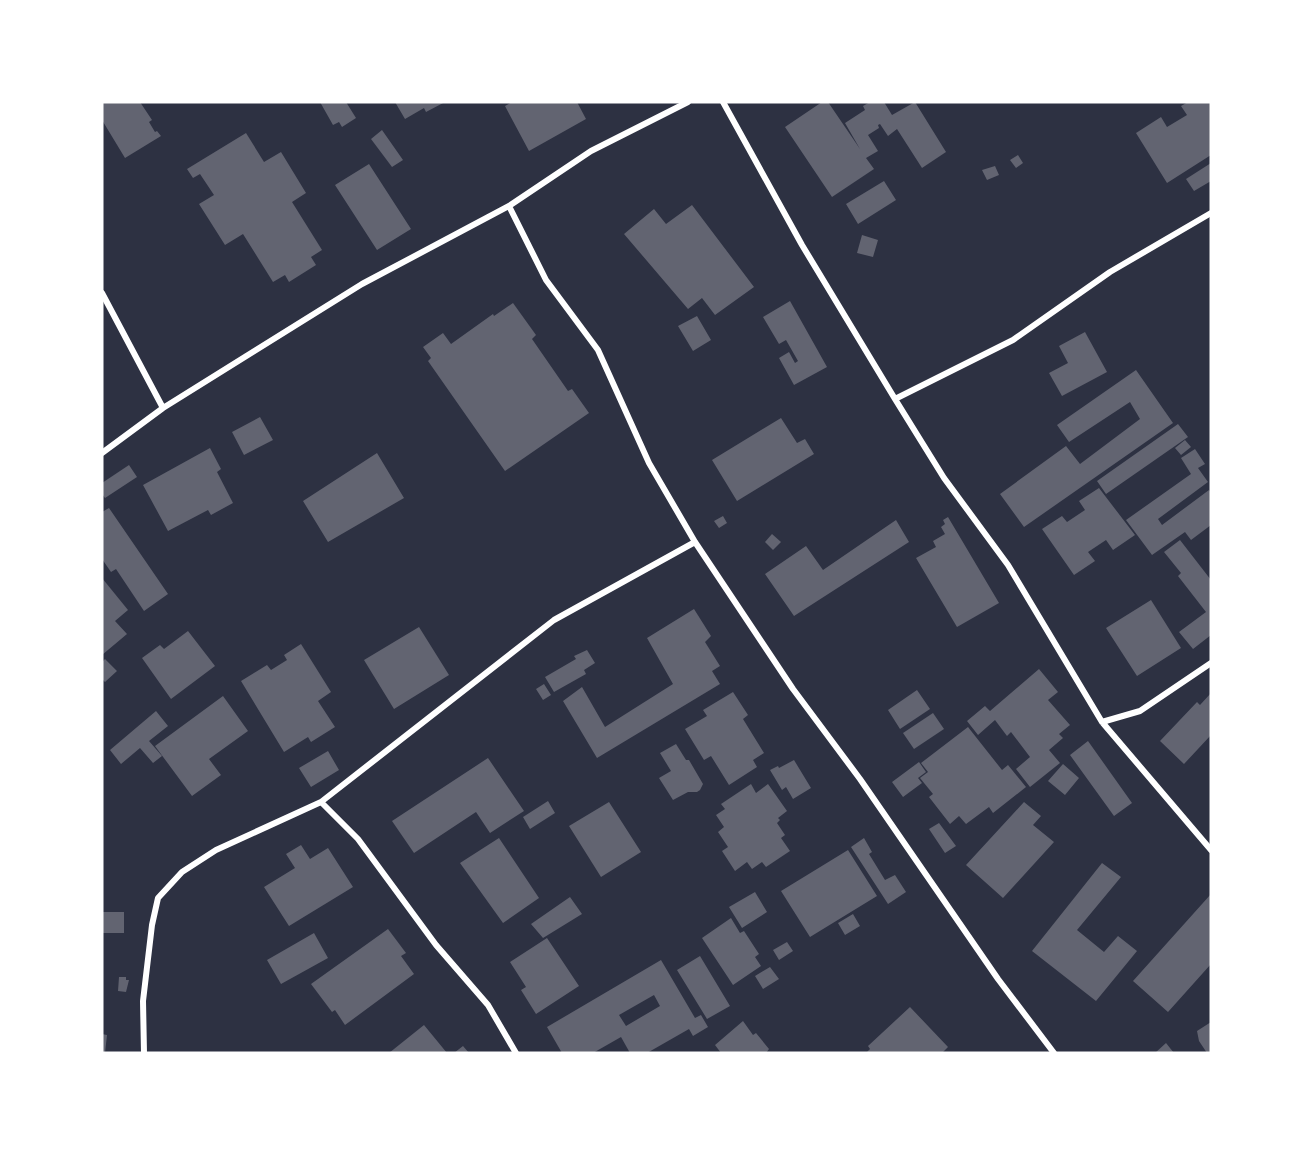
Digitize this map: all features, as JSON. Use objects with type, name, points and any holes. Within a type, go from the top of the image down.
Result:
[{"type":"street","points":[[102,453],[164,408],[362,284],[509,206],[591,151],[688,102]]},
{"type":"street","points":[[723,102],[802,245],[895,399],[944,478],[1008,565],[1102,722],[1211,850]]},
{"type":"street","points":[[509,206],[546,280],[598,350],[649,463],[695,542],[793,689],[860,779],[998,979],[1054,1053]]},
{"type":"street","points":[[895,399],[1013,340],[1110,272],[1211,213]]},
{"type":"street","points":[[102,292],[164,408]]},
{"type":"street","points":[[144,1053],[143,1001],[152,925],[158,898],[182,872],[216,850],[321,802],[554,620],[695,542]]},
{"type":"street","points":[[1102,722],[1140,711],[1211,663]]},
{"type":"street","points":[[321,802],[358,839],[436,945],[488,1005],[516,1053]]},
{"type":"building","points":[[102,102],[140,102],[152,120],[149,122],[155,132],[157,131],[161,136],[125,158],[102,120]]},
{"type":"building","points":[[320,102],[346,102],[356,118],[342,127],[339,122],[333,125]]},
{"type":"building","points":[[395,102],[445,102],[426,112],[424,108],[405,119]]},
{"type":"building","points":[[512,102],[577,102],[586,119],[529,151],[505,106]]},
{"type":"building","points":[[822,102],[828,102],[860,149],[845,123],[865,110],[863,106],[870,102],[884,102],[892,115],[915,102],[946,152],[922,168],[897,129],[888,136],[880,124],[879,128],[868,135],[878,151],[866,158],[874,169],[832,197],[785,127]]},
{"type":"building","points":[[1188,102],[1211,102],[1211,155],[1167,183],[1136,133],[1161,117],[1167,127],[1187,115],[1181,106]]},
{"type":"building","points":[[382,130],[403,160],[392,167],[371,139]]},
{"type":"building","points":[[246,133],[264,162],[281,152],[306,193],[292,202],[322,250],[311,257],[316,265],[289,282],[285,275],[273,282],[243,234],[225,245],[199,204],[214,195],[200,174],[193,178],[187,169]]},
{"type":"building","points":[[1018,155],[1023,163],[1016,168],[1010,160]]},
{"type":"building","points":[[1211,163],[1211,181],[1194,191],[1186,179]]},
{"type":"building","points":[[369,164],[411,229],[377,250],[335,185]]},
{"type":"building","points":[[995,166],[999,175],[987,180],[982,170]]},
{"type":"building","points":[[884,181],[896,200],[858,224],[846,204]]},
{"type":"building","points":[[692,205],[754,287],[715,315],[702,298],[688,309],[624,234],[654,209],[666,224]]},
{"type":"building","points":[[862,235],[878,240],[873,257],[857,253]]},
{"type":"building","points":[[790,301],[827,367],[794,385],[779,358],[789,352],[795,363],[798,361],[786,340],[779,344],[763,317]]},
{"type":"building","points":[[513,303],[536,335],[532,339],[568,391],[572,389],[589,413],[505,471],[428,361],[431,358],[423,347],[443,333],[451,344],[493,314],[494,316]]},
{"type":"building","points":[[697,316],[711,340],[693,351],[678,326]]},
{"type":"building","points":[[1085,332],[1107,372],[1062,396],[1049,373],[1068,363],[1059,346]]},
{"type":"building","points":[[1136,370],[1173,423],[1024,527],[1000,494],[1066,446],[1080,464],[1140,419],[1130,402],[1069,442],[1057,425]]},
{"type":"building","points":[[260,417],[273,440],[244,455],[232,432]]},
{"type":"building","points":[[781,418],[797,443],[805,439],[814,454],[737,501],[712,460]]},
{"type":"building","points":[[1178,424],[1188,437],[1106,494],[1097,481]]},
{"type":"building","points":[[1185,440],[1191,447],[1181,455],[1175,448]]},
{"type":"building","points":[[210,448],[221,469],[217,472],[233,503],[211,515],[208,510],[168,531],[143,485]]},
{"type":"building","points":[[1195,449],[1205,464],[1198,468],[1208,482],[1158,519],[1162,525],[1209,490],[1211,493],[1211,525],[1191,540],[1185,532],[1152,555],[1126,520],[1191,474],[1181,458]]},
{"type":"building","points":[[377,453],[404,498],[328,542],[303,501]]},
{"type":"building","points":[[129,465],[137,477],[105,498],[102,494],[102,483]]},
{"type":"building","points":[[1099,488],[1135,535],[1113,550],[1106,540],[1088,552],[1095,561],[1074,575],[1042,529],[1062,516],[1067,522],[1085,510],[1079,501]]},
{"type":"building","points":[[109,508],[168,594],[144,611],[116,569],[111,572],[102,559],[102,512]]},
{"type":"building","points":[[723,516],[727,523],[719,528],[714,521]]},
{"type":"building","points":[[948,517],[999,603],[957,627],[916,558],[936,547],[933,541],[945,534],[941,527],[945,524],[943,520]]},
{"type":"building","points":[[896,520],[909,542],[794,616],[765,574],[806,546],[823,570]]},
{"type":"building","points":[[772,534],[781,542],[773,550],[765,542]]},
{"type":"building","points":[[1180,540],[1211,580],[1211,635],[1193,649],[1179,632],[1206,612],[1178,576],[1181,573],[1164,552]]},
{"type":"building","points":[[102,578],[128,610],[115,621],[127,634],[102,655]]},
{"type":"building","points":[[1151,600],[1181,648],[1137,676],[1106,628]]},
{"type":"building","points":[[694,609],[711,636],[705,642],[720,666],[712,671],[720,684],[597,758],[563,701],[582,687],[605,727],[673,684],[647,638]]},
{"type":"building","points":[[419,627],[449,675],[394,709],[364,660]]},
{"type":"building","points":[[188,631],[215,666],[171,699],[142,658],[160,645],[164,649]]},
{"type":"building","points":[[301,644],[331,692],[318,701],[335,727],[311,742],[308,737],[284,752],[241,681],[267,665],[271,670],[287,660],[284,655]]},
{"type":"building","points":[[587,650],[595,663],[584,670],[586,674],[554,692],[545,677],[576,659],[574,656]]},
{"type":"building","points":[[105,659],[117,671],[105,682],[102,679],[102,662]]},
{"type":"building","points":[[1039,669],[1058,692],[1048,700],[1070,725],[1059,734],[1063,738],[1049,750],[1060,763],[1030,787],[1016,769],[1030,757],[1011,732],[1007,736],[995,720],[978,735],[967,721],[985,706],[990,711]]},
{"type":"building","points":[[544,684],[551,695],[543,700],[536,689]]},
{"type":"building","points":[[917,690],[930,709],[900,729],[888,710]]},
{"type":"building","points":[[733,692],[748,715],[743,719],[764,753],[753,760],[757,767],[729,785],[711,756],[704,760],[685,729],[707,716],[703,710]]},
{"type":"building","points":[[1211,693],[1211,735],[1184,764],[1160,741],[1197,702],[1200,705]]},
{"type":"building","points":[[223,696],[248,731],[209,759],[221,775],[192,796],[155,746]]},
{"type":"building","points":[[156,711],[168,726],[149,741],[162,756],[153,763],[140,748],[121,764],[110,750]]},
{"type":"building","points":[[933,713],[944,729],[914,749],[903,733]]},
{"type":"building","points":[[968,727],[1002,770],[1008,765],[1026,787],[993,813],[989,807],[966,824],[959,816],[950,824],[929,797],[933,794],[920,778],[928,772],[921,763]]},
{"type":"building","points":[[1088,741],[1132,803],[1114,816],[1070,755]]},
{"type":"building","points":[[676,744],[686,760],[689,760],[703,784],[697,792],[688,792],[673,800],[659,778],[671,771],[660,753]]},
{"type":"building","points":[[328,751],[339,770],[311,787],[299,768]]},
{"type":"building","points":[[488,758],[524,811],[490,833],[476,812],[414,853],[392,821]]},
{"type":"building","points":[[794,760],[811,788],[793,799],[786,787],[782,790],[770,770]]},
{"type":"building","points":[[919,762],[926,772],[918,778],[922,783],[903,797],[892,782]]},
{"type":"building","points":[[1063,764],[1079,778],[1065,795],[1048,781]]},
{"type":"building","points":[[751,784],[756,793],[768,784],[787,811],[778,818],[780,820],[777,823],[785,835],[781,838],[790,851],[766,867],[762,862],[752,869],[747,862],[735,871],[722,851],[728,847],[718,832],[724,827],[716,815],[725,809],[721,804]]},
{"type":"building","points":[[548,801],[555,813],[530,829],[523,817]]},
{"type":"building","points":[[609,802],[641,852],[601,877],[569,826]]},
{"type":"building","points":[[1024,802],[1041,816],[1033,825],[1054,842],[1003,898],[966,865]]},
{"type":"building","points":[[939,823],[956,846],[945,853],[929,829]]},
{"type":"building","points":[[499,838],[539,898],[503,923],[460,863]]},
{"type":"building","points":[[864,838],[872,852],[869,854],[885,880],[895,875],[906,892],[888,904],[851,847]]},
{"type":"building","points":[[301,845],[310,859],[328,848],[353,887],[289,926],[264,887],[295,868],[286,854]]},
{"type":"building","points":[[848,850],[877,896],[810,937],[781,891]]},
{"type":"building","points":[[1102,863],[1121,877],[1077,930],[1104,952],[1118,936],[1137,951],[1096,1001],[1032,951]]},
{"type":"building","points":[[755,892],[767,912],[742,928],[729,907]]},
{"type":"building","points":[[1211,894],[1211,964],[1168,1012],[1133,981]]},
{"type":"building","points":[[570,897],[582,914],[543,938],[531,924]]},
{"type":"building","points":[[102,912],[124,912],[124,933],[102,933]]},
{"type":"building","points":[[853,914],[860,926],[845,935],[838,923]]},
{"type":"building","points":[[731,918],[740,933],[744,931],[759,954],[755,957],[761,966],[733,985],[702,938]]},
{"type":"building","points":[[388,929],[406,953],[401,956],[414,974],[345,1025],[335,1010],[332,1012],[311,984]]},
{"type":"building","points":[[314,933],[328,958],[281,984],[267,960]]},
{"type":"building","points":[[547,938],[579,986],[536,1014],[521,990],[526,987],[510,962]]},
{"type":"building","points":[[787,942],[793,951],[779,960],[773,950]]},
{"type":"building","points":[[700,956],[730,1006],[707,1019],[677,970]]},
{"type":"building","points":[[661,960],[695,1018],[701,1015],[708,1027],[693,1036],[689,1029],[647,1053],[630,1053],[621,1037],[593,1053],[562,1053],[547,1027]],"holes":[[[654,995],[660,1006],[626,1026],[619,1015]]]},
{"type":"building","points":[[770,967],[779,979],[763,989],[755,976]]},
{"type":"building","points":[[119,977],[126,977],[126,980],[129,980],[126,992],[118,991]]},
{"type":"building","points":[[910,1007],[948,1047],[942,1053],[866,1053],[870,1049],[868,1046]]},
{"type":"building","points":[[743,1021],[753,1035],[756,1033],[769,1049],[766,1053],[721,1053],[715,1045]]},
{"type":"building","points":[[1211,1022],[1211,1053],[1207,1053],[1199,1041],[1197,1031]]},
{"type":"building","points":[[424,1025],[447,1053],[389,1053]]},
{"type":"building","points":[[102,1034],[107,1035],[105,1053],[102,1053]]},
{"type":"building","points":[[1166,1043],[1174,1053],[1155,1053]]},
{"type":"building","points":[[463,1046],[469,1053],[454,1053]]}]
